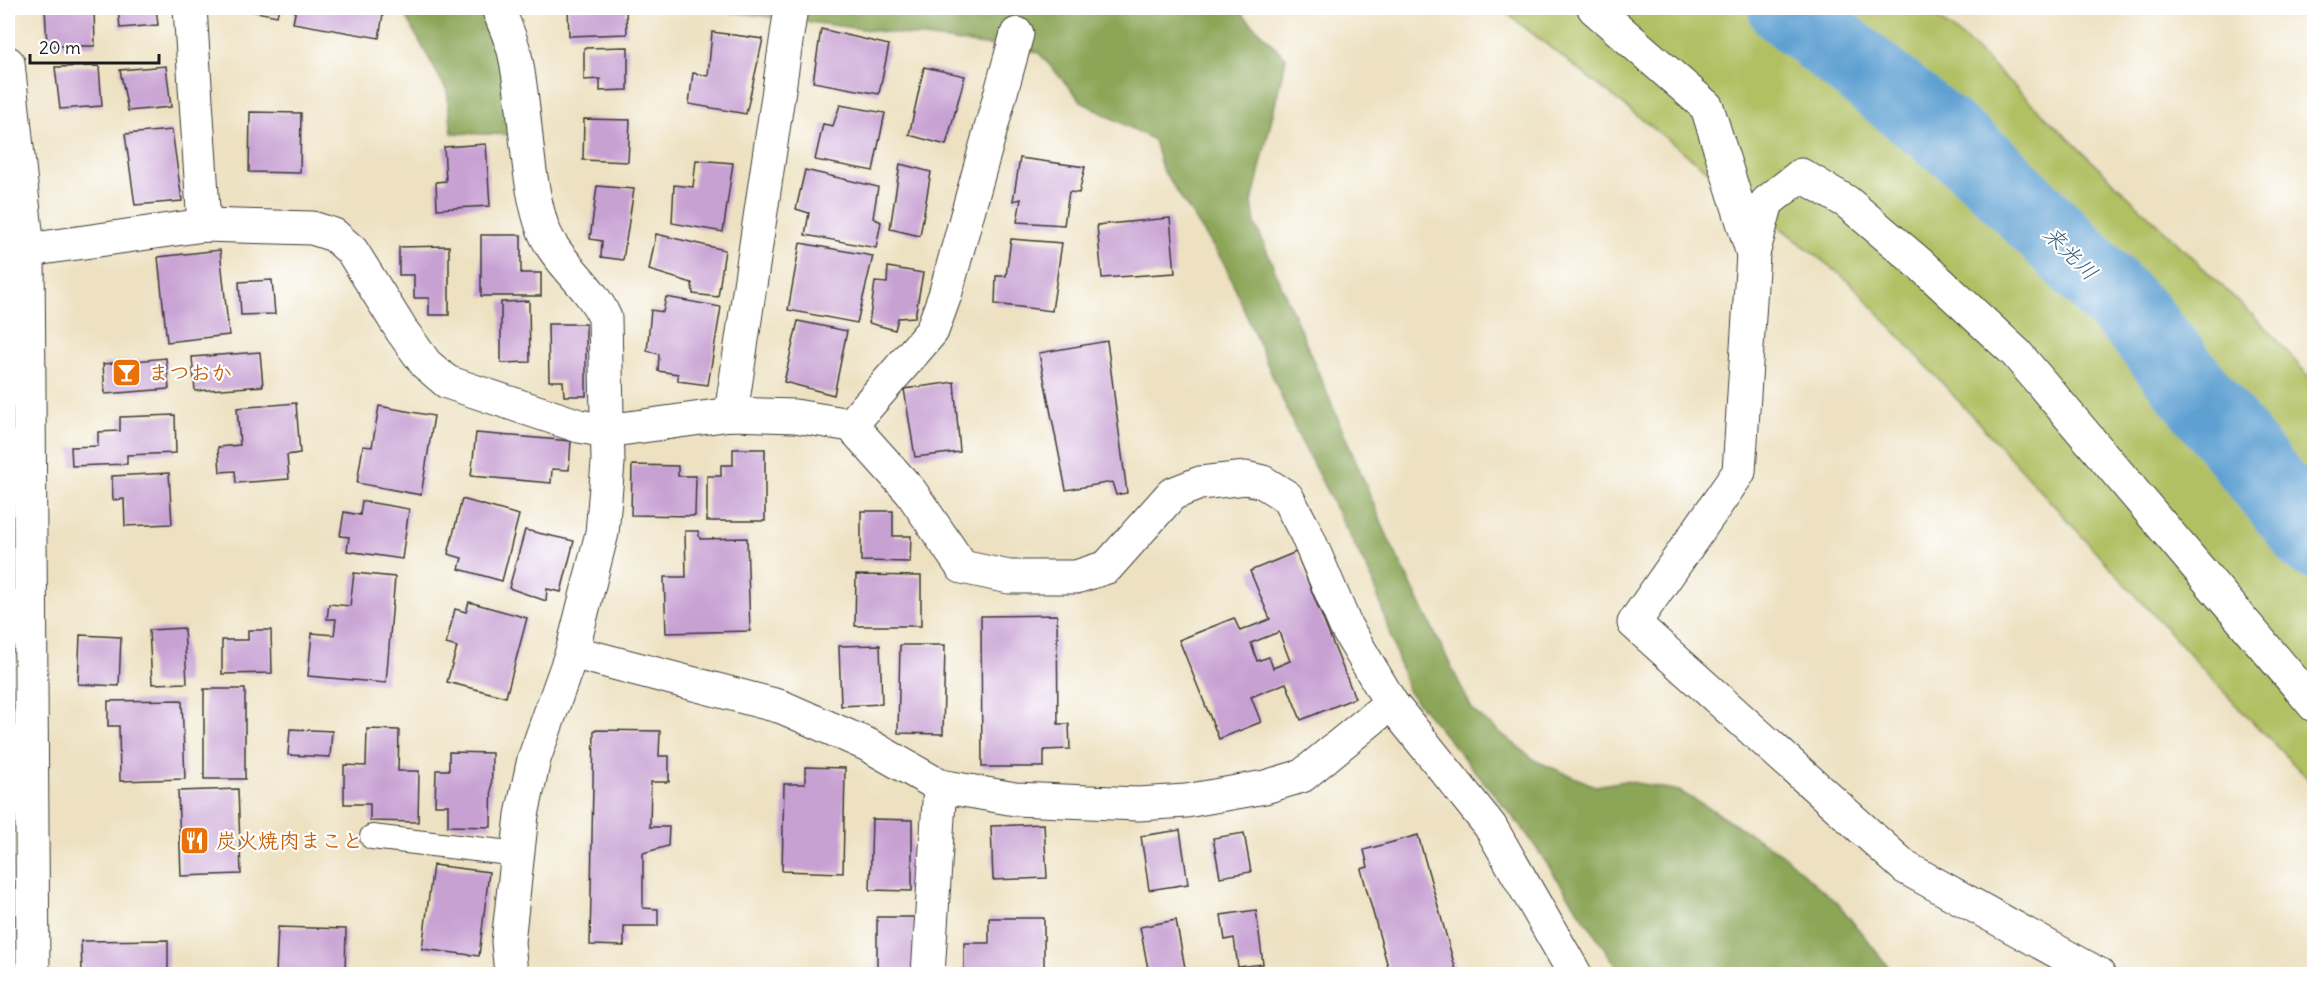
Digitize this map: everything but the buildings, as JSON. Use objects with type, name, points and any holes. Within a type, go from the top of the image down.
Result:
[{"type":"street","points":[[190,8],[204,225]]},
{"type":"street","points":[[498,8],[514,50],[541,226],[561,258],[598,301],[605,318],[608,463],[602,532],[572,652],[534,759],[522,815],[508,942],[511,975]]},
{"type":"street","points":[[730,414],[791,8]]},
{"type":"street","points":[[1594,8],[1707,107],[1753,254]]},
{"type":"street","points":[[851,425],[932,331],[945,295],[1017,34]]},
{"type":"street","points":[[8,63],[28,250],[33,975]]},
{"type":"street","points":[[2098,975],[1906,868],[1634,623],[1739,472],[1753,254],[1767,202],[1801,175],[1846,202],[1919,263],[2016,353],[2314,705]]},
{"type":"street","points":[[28,250],[204,225],[312,228],[334,235],[352,251],[420,356],[447,382],[579,426],[606,430],[730,414],[795,416],[851,425],[911,492],[962,567],[1009,577],[1076,577],[1107,567],[1172,494],[1200,483],[1246,478],[1263,482],[1287,497],[1306,533],[1346,627],[1390,703],[1490,826],[1575,975]]},
{"type":"street","points":[[572,652],[782,707],[868,745],[940,786],[1014,799],[1138,804],[1197,799],[1265,786],[1302,776],[1390,703]]},
{"type":"street","points":[[928,975],[940,786]]},
{"type":"lane","points":[[372,837],[518,854]]},
{"type":"green space","points":[[401,8],[491,8],[519,135],[452,133],[447,91]]},
{"type":"green space","points":[[701,8],[1229,8],[1239,11],[1286,58],[1252,202],[1255,223],[1389,540],[1473,711],[1536,761],[1595,786],[1625,781],[1679,791],[1714,811],[1782,854],[1840,906],[1894,974],[1622,974],[1524,830],[1408,691],[1373,581],[1296,431],[1224,263],[1162,169],[1154,140],[1083,103],[1038,52]]},
{"type":"green space","points":[[1500,8],[1924,8],[1966,40],[2272,334],[2314,383],[2314,785],[2235,704],[1851,283]]},
{"type":"waterway","name":"来光川","points":[[1786,8],[1987,168],[2139,322],[2314,541]]},
{"type":"place","name":"まつおか","points":[[127,373]]},
{"type":"place","name":"炭火焼肉まこと","points":[[195,841]]}]
